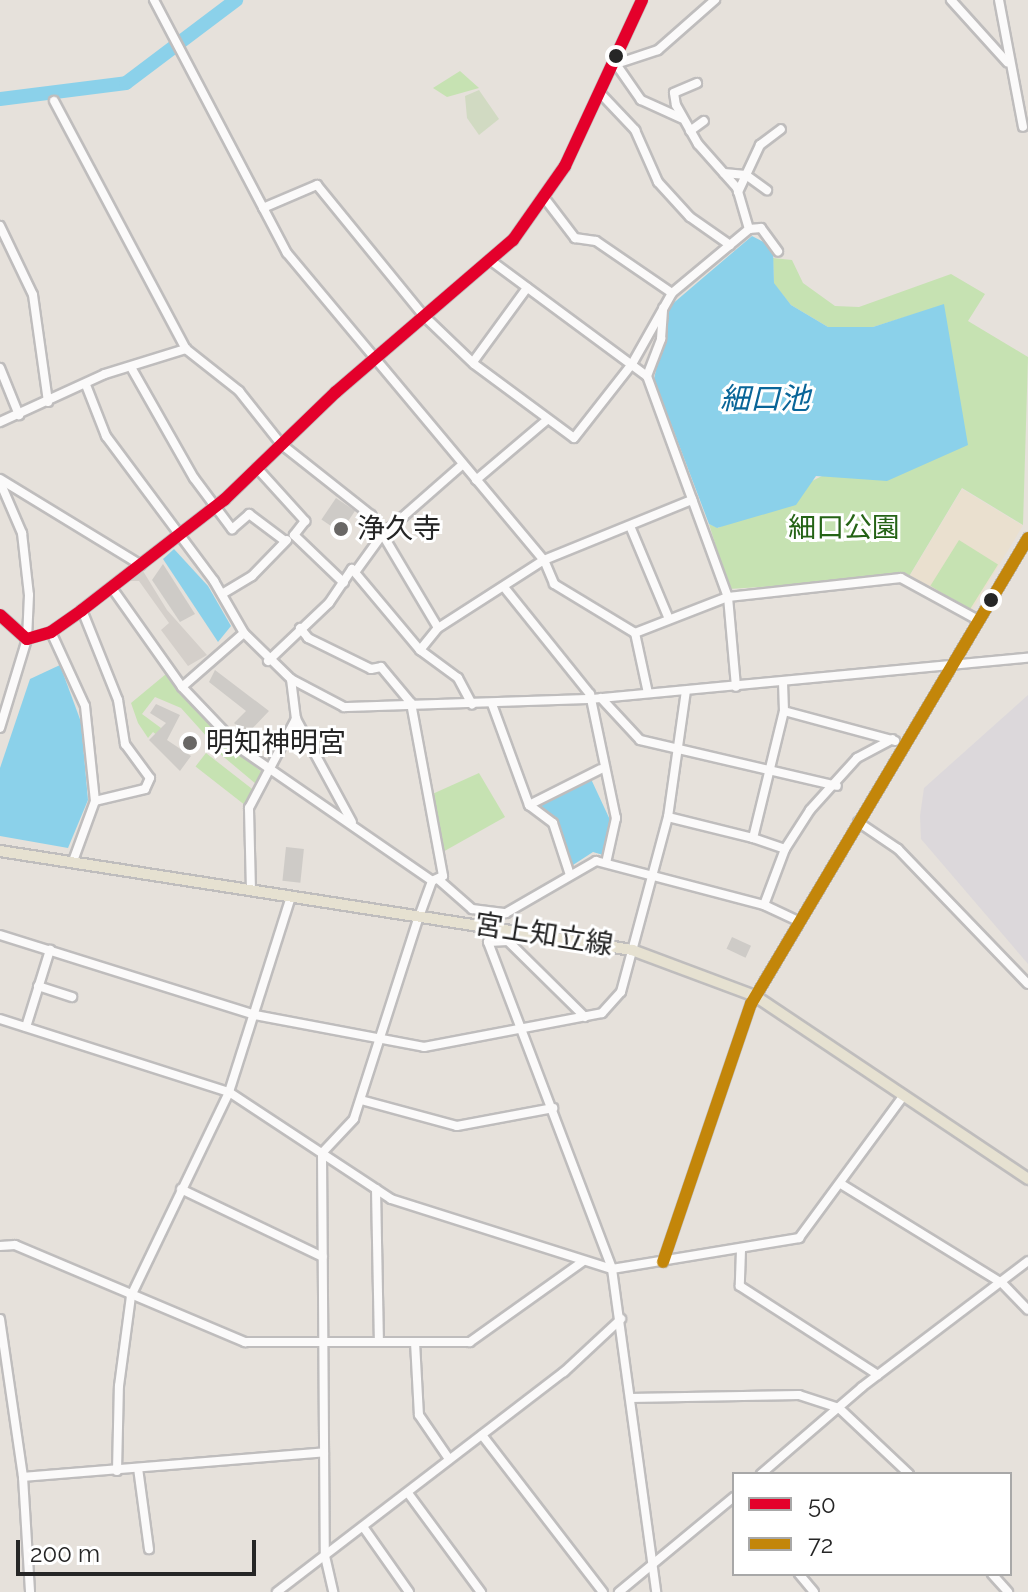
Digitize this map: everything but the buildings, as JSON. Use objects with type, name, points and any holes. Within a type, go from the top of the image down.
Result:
[{"type":"main road","name":"宮上知立線","points":[[0,851],[632,950],[755,996],[1028,1179]]},
{"type":"street","points":[[154,0],[287,253],[373,360],[544,560],[554,584],[635,633],[648,693]]},
{"type":"street","points":[[27,639],[51,632],[215,508],[373,360],[490,260],[546,200],[616,64],[642,0]]},
{"type":"street","points":[[616,64],[658,50],[715,0]]},
{"type":"street","points":[[951,0],[1007,62]]},
{"type":"street","points":[[999,0],[1007,62],[1023,127],[1028,122]]},
{"type":"street","points":[[616,64],[641,100],[681,118]]},
{"type":"street","points":[[672,81],[681,118],[738,192],[749,229]]},
{"type":"street","points":[[674,93],[697,83]]},
{"type":"street","points":[[601,94],[635,130],[658,182],[690,217],[730,245]]},
{"type":"street","points":[[54,101],[186,349],[239,391],[281,444],[371,515],[438,628]]},
{"type":"street","points":[[690,131],[704,121]]},
{"type":"street","points":[[738,192],[760,145],[781,129]]},
{"type":"street","points":[[724,173],[746,175],[767,190]]},
{"type":"street","points":[[263,208],[317,185],[424,316],[473,362],[574,438],[632,364],[663,303],[672,293],[749,229],[761,228],[778,251]]},
{"type":"street","points":[[546,200],[575,238],[596,241],[672,293]]},
{"type":"street","points":[[0,226],[33,295],[48,402]]},
{"type":"street","points":[[490,260],[647,376],[728,597],[736,687]]},
{"type":"street","points":[[473,362],[527,288]]},
{"type":"street","points":[[647,376],[661,339],[663,303]]},
{"type":"street","points":[[0,422],[86,385],[186,349]]},
{"type":"street","points":[[0,368],[19,415]]},
{"type":"street","points":[[132,369],[215,508],[232,529],[249,514],[285,541]]},
{"type":"street","points":[[86,385],[106,436],[222,594],[244,633],[268,661],[291,679],[344,707],[596,699],[1028,658]]},
{"type":"street","points":[[476,480],[548,419]]},
{"type":"street","points":[[268,661],[356,571],[382,535],[462,465]]},
{"type":"street","points":[[222,594],[252,576],[305,521],[257,468]]},
{"type":"street","points":[[0,480],[141,565]]},
{"type":"street","points":[[0,480],[28,572],[27,639],[0,728]]},
{"type":"street","points":[[420,650],[438,628],[544,560],[692,500]]},
{"type":"street","points":[[630,526],[668,617]]},
{"type":"street","points":[[294,535],[344,583]]},
{"type":"street","points":[[663,1262],[755,996],[1028,538]]},
{"type":"street","points":[[356,571],[420,650],[458,678],[472,704]]},
{"type":"street","points":[[635,633],[668,617],[728,597],[901,578],[978,620]]},
{"type":"street","points":[[504,587],[596,699],[633,736],[681,751],[837,786]]},
{"type":"street","points":[[112,588],[182,687],[270,771],[353,823],[472,909],[506,913],[596,861],[652,872],[764,905],[799,921]]},
{"type":"street","points":[[82,610],[118,700],[125,744],[150,778],[145,789],[95,801]]},
{"type":"street","points":[[0,615],[27,639]]},
{"type":"street","points":[[300,628],[308,638],[371,669],[381,667],[411,703],[436,881],[419,916],[354,1119],[322,1153],[325,1556],[333,1592]]},
{"type":"street","points":[[51,632],[85,706],[95,801],[73,861]]},
{"type":"street","points":[[182,687],[244,633]]},
{"type":"street","points":[[291,679],[296,719],[353,823]]},
{"type":"street","points":[[753,838],[784,711],[783,683]]},
{"type":"street","points":[[0,935],[255,1015],[380,1040],[455,1046],[585,1017],[615,1004],[632,950],[668,817],[681,751],[686,691]]},
{"type":"street","points":[[596,699],[601,769],[616,818],[606,863]]},
{"type":"street","points":[[492,704],[529,805],[553,823],[570,875]]},
{"type":"street","points":[[784,711],[892,739],[904,746]]},
{"type":"street","points":[[251,891],[249,808],[296,719]]},
{"type":"street","points":[[764,905],[785,849],[810,810],[837,786],[857,758],[892,739]]},
{"type":"street","points":[[529,805],[601,769]]},
{"type":"street","points":[[668,817],[785,849]]},
{"type":"street","points":[[858,822],[898,849],[1028,984]]},
{"type":"street","points":[[117,1471],[119,1386],[131,1296],[229,1092],[291,897]]},
{"type":"street","points":[[585,1017],[498,939],[488,942],[612,1269],[656,1592]]},
{"type":"street","points":[[26,1027],[50,950]]},
{"type":"street","points":[[38,986],[72,997]]},
{"type":"street","points":[[0,1019],[229,1092],[376,1189],[420,1211],[612,1269],[799,1238],[904,1095]]},
{"type":"street","points":[[361,1100],[457,1126],[553,1108]]},
{"type":"street","points":[[841,1184],[1002,1283],[1028,1310]]},
{"type":"street","points":[[181,1189],[323,1257]]},
{"type":"street","points":[[376,1189],[379,1342]]},
{"type":"street","points":[[0,1246],[15,1245],[245,1342],[470,1342],[582,1262]]},
{"type":"street","points":[[741,1250],[740,1286],[878,1375]]},
{"type":"street","points":[[763,1472],[878,1375],[1028,1261]]},
{"type":"street","points":[[0,1319],[23,1477],[29,1590]]},
{"type":"street","points":[[277,1592],[482,1435],[621,1319]]},
{"type":"street","points":[[415,1342],[419,1415],[449,1459]]},
{"type":"street","points":[[630,1398],[786,1394],[839,1408],[907,1472]]},
{"type":"street","points":[[482,1435],[603,1592]]},
{"type":"street","points":[[23,1477],[324,1452]]},
{"type":"street","points":[[138,1468],[149,1549]]},
{"type":"street","points":[[408,1493],[481,1592]]},
{"type":"street","points":[[619,1592],[732,1499]]},
{"type":"street","points":[[364,1528],[409,1592]]},
{"type":"street","points":[[801,1576],[814,1592]]},
{"type":"street","points":[[994,1576],[1008,1592]]},
{"type":"shaded area","points":[[962,489],[1023,526],[970,614],[909,577]]},
{"type":"shaded area","points":[[143,571],[167,610],[207,655],[188,666],[161,630],[169,623],[139,581],[130,581]]},
{"type":"shaded area","points":[[1028,695],[1028,964],[921,839],[920,816],[924,788]]},
{"type":"green space","points":[[460,71],[479,88],[447,97],[433,88]]},
{"type":"green space","points":[[479,90],[499,119],[479,135],[467,118],[465,96]]},
{"type":"green space","name":"細口公園","points":[[773,258],[792,260],[803,283],[835,306],[859,307],[951,274],[985,294],[968,321],[1028,357],[1023,525],[962,488],[908,578],[729,589],[709,524],[718,528],[824,475],[944,305],[873,327],[828,327],[791,305],[774,284]]},
{"type":"green space","points":[[959,540],[998,564],[969,610],[930,586]]},
{"type":"green space","points":[[166,674],[214,730],[208,738],[181,708],[155,697],[142,714],[161,728],[158,736],[153,732],[148,738],[138,723],[131,703]]},
{"type":"green space","points":[[217,734],[264,774],[256,784],[219,753],[225,744]]},
{"type":"green space","points":[[206,753],[254,791],[244,804],[196,766]]},
{"type":"green space","points":[[479,773],[505,817],[441,853],[428,796]]},
{"type":"water","name":"細口池","points":[[752,236],[773,247],[774,283],[791,305],[828,327],[873,327],[944,304],[968,445],[887,481],[816,476],[796,505],[717,528],[709,524],[654,379],[670,306]]},
{"type":"water","points":[[174,549],[208,586],[231,626],[218,642],[163,559]]},
{"type":"water","points":[[60,665],[81,722],[88,800],[68,848],[0,836],[0,768],[30,679]]},
{"type":"water","points":[[591,779],[611,822],[603,855],[593,852],[573,865],[558,823],[535,805]]},
{"type":"waterway","points":[[0,99],[126,83],[236,0]]},
{"type":"transit line","name":"50","points":[[0,615],[27,639],[51,632],[82,610],[224,500],[336,392],[513,240],[565,166],[642,0]]},
{"type":"transit line","name":"72","points":[[663,1262],[751,1004],[1028,538]]},
{"type":"place","name":"浄久寺","points":[[341,529]]},
{"type":"place","name":"明知神明宮","points":[[190,743]]}]
